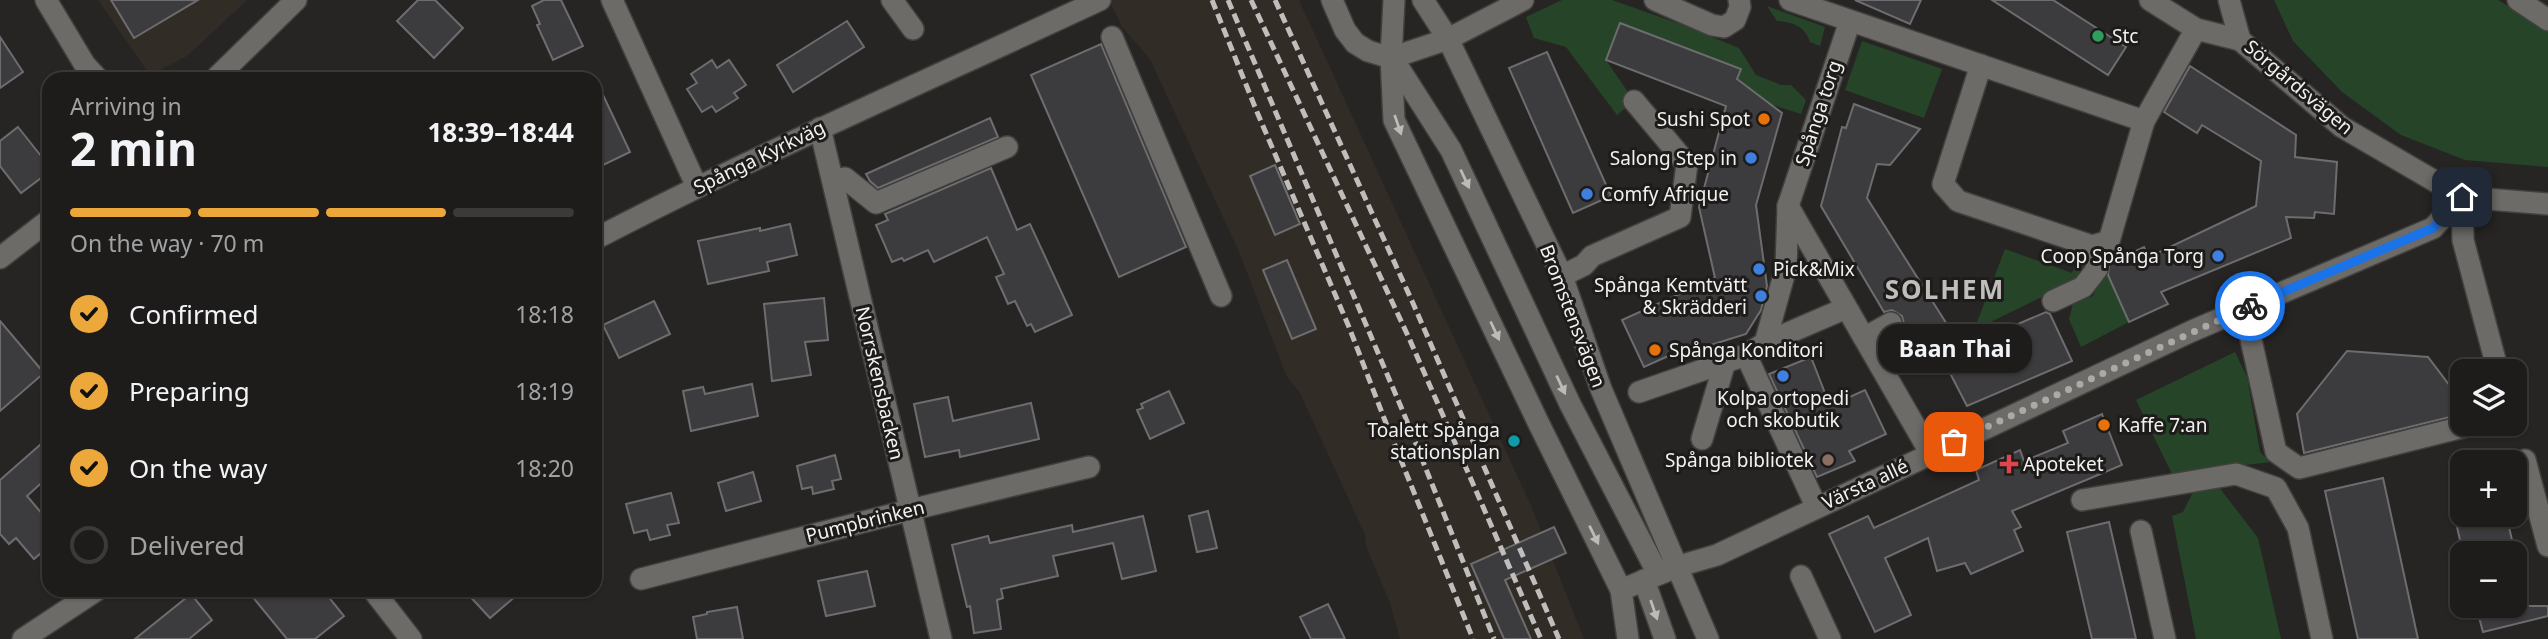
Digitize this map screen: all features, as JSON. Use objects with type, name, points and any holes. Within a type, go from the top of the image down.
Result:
[{"type":"street","points":[[46,0],[92,72]]},
{"type":"street","points":[[222,72],[296,0]]},
{"type":"street","points":[[612,0],[696,187]]},
{"type":"street","points":[[892,0],[913,29]]},
{"type":"street","name":"Spånga Kyrkväg","points":[[602,235],[820,128],[1100,0]]},
{"type":"street","points":[[1332,0],[1345,30],[1355,43],[1368,51],[1391,58],[1448,38],[1523,0]]},
{"type":"street","points":[[1394,0],[1391,58],[1394,120],[1621,590],[1628,639]]},
{"type":"street","name":"Bromstensvägen","points":[[1423,0],[1448,38],[1562,276],[1601,389],[1708,639]]},
{"type":"street","points":[[1655,0],[1724,27],[1735,20],[1740,7],[1739,0]]},
{"type":"street","points":[[1790,0],[2144,121]]},
{"type":"street","points":[[2150,0],[2196,29],[2240,40]]},
{"type":"street","name":"Sörgårdsvägen","points":[[2229,0],[2240,40],[2342,127],[2462,197],[2548,204]]},
{"type":"street","points":[[2518,0],[2548,20]]},
{"type":"street","name":"Spånga torg","points":[[1765,343],[1786,268],[1788,206],[1850,20]]},
{"type":"street","points":[[1981,65],[1943,184],[1958,201],[2092,246],[2109,241],[2144,121],[2196,29]]},
{"type":"street","points":[[1112,37],[1221,296]]},
{"type":"street","points":[[1391,58],[1451,150],[1651,577],[1665,639]]},
{"type":"street","points":[[1562,276],[1584,265],[1592,256],[1680,217],[1687,164],[1634,101]]},
{"type":"street","name":"Norrskensbacken","points":[[820,128],[941,639]]},
{"type":"street","points":[[833,181],[845,178],[876,202],[1007,147]]},
{"type":"street","points":[[2462,197],[2463,240],[2495,359]]},
{"type":"street","name":"Värsta allé","points":[[1621,590],[1679,566],[1717,555],[1816,506],[2244,308],[2433,228],[2462,197]]},
{"type":"street","points":[[1788,206],[1931,453]]},
{"type":"street","points":[[0,258],[42,225]]},
{"type":"street","points":[[2053,302],[2083,287],[2097,269],[2092,246]]},
{"type":"street","points":[[1639,392],[1746,355],[1765,343],[1846,308]]},
{"type":"street","points":[[2244,308],[2276,452],[2299,468],[2450,430]]},
{"type":"street","points":[[1864,338],[1891,323]]},
{"type":"street","points":[[1746,355],[1816,506]]},
{"type":"street","points":[[1702,439],[1725,362]]},
{"type":"street","name":"Pumpbrinken","points":[[641,579],[1089,467]]},
{"type":"street","points":[[2527,467],[2548,546]]},
{"type":"street","points":[[2081,500],[2236,474],[2276,488],[2298,528],[2322,639]]},
{"type":"street","points":[[2141,531],[2165,639]]},
{"type":"street","points":[[1801,576],[1830,639]]},
{"type":"street","points":[[23,639],[86,597]]},
{"type":"street","points":[[378,597],[411,639]]},
{"type":"shaded area","points":[[98,0],[247,0],[187,56],[156,72],[148,72]]},
{"type":"shaded area","points":[[1109,0],[1299,0],[1532,508],[1584,639],[1400,639],[1390,603],[1365,544],[1366,537],[1300,393],[1286,375],[1240,254],[1150,59],[1123,28]]},
{"type":"green space","points":[[1562,0],[1612,0],[1739,48],[1756,75],[1781,85],[1791,85],[1806,100],[1801,114],[1732,92],[1740,69],[1621,23],[1606,60],[1634,101],[1617,115],[1566,47],[1534,38],[1526,17]]},
{"type":"green space","points":[[2274,0],[2498,0],[2548,31],[2548,167],[2465,160],[2401,135],[2342,92],[2293,41]]},
{"type":"green space","points":[[1767,6],[1825,27],[1820,46],[1810,42],[1805,32],[1797,26],[1777,21]]},
{"type":"green space","points":[[1862,41],[1942,69],[1924,118],[1845,90]]},
{"type":"green space","points":[[2005,249],[2072,273],[2077,259],[2090,262],[2081,278],[1974,330]]},
{"type":"green space","points":[[2104,266],[2129,322],[2081,347],[2069,319],[2073,304],[2093,296]]},
{"type":"green space","points":[[2235,352],[2247,377],[2260,452],[2270,462],[2172,474],[2136,400]]},
{"type":"green space","points":[[2218,486],[2258,538],[2281,639],[2196,639],[2172,516],[2183,512],[2194,490]]},
{"type":"building","points":[[111,0],[198,0],[134,38]]},
{"type":"building","points":[[418,0],[435,0],[463,28],[434,58],[397,21]]},
{"type":"building","points":[[544,0],[561,0],[583,46],[553,60],[537,25],[540,24],[532,6]]},
{"type":"building","points":[[1855,0],[1921,0],[1910,24]]},
{"type":"building","points":[[1992,0],[2053,0],[2126,47],[2108,75]]},
{"type":"building","points":[[847,21],[864,47],[793,92],[777,65]]},
{"type":"building","points":[[1620,23],[1741,69],[1737,79],[1782,113],[1756,205],[1767,286],[1761,310],[1746,334],[1698,349],[1695,344],[1644,367],[1622,320],[1715,278],[1699,207],[1726,106],[1606,60]]},
{"type":"building","points":[[0,37],[23,72],[0,88]]},
{"type":"building","points":[[1101,44],[1186,247],[1119,277],[1031,75]]},
{"type":"building","points":[[1547,52],[1611,196],[1573,213],[1509,68]]},
{"type":"building","points":[[712,60],[717,68],[729,60],[746,85],[734,93],[738,98],[716,112],[712,106],[702,112],[687,89],[697,83],[691,74]]},
{"type":"building","points":[[2190,66],[2296,135],[2295,157],[2337,162],[2334,214],[2315,212],[2314,218],[2286,217],[2291,238],[2161,292],[2168,304],[2129,322],[2108,275],[2109,264],[2144,247],[2149,257],[2256,206],[2261,161],[2202,125],[2197,133],[2164,112]]},
{"type":"building","points":[[602,93],[630,152],[602,166]]},
{"type":"building","points":[[1854,104],[1920,129],[1890,165],[1877,164],[1867,198],[1962,348],[2046,312],[2050,314],[2072,361],[1967,406],[1937,348],[1914,361],[1898,334],[1904,324],[1902,316],[1892,310],[1884,312],[1821,206],[1842,127],[1846,128]]},
{"type":"building","points":[[990,118],[998,137],[878,188],[866,174]]},
{"type":"building","points":[[18,127],[42,157],[42,177],[21,193],[0,166],[0,141]]},
{"type":"building","points":[[1275,165],[1300,224],[1275,235],[1250,176]]},
{"type":"building","points":[[991,168],[1017,230],[1030,224],[1072,315],[1035,332],[1031,324],[1027,326],[1015,301],[1008,304],[996,277],[1004,274],[987,237],[934,262],[928,250],[904,261],[902,258],[892,262],[876,225],[888,220],[885,214]]},
{"type":"building","points":[[790,224],[797,255],[767,262],[769,271],[708,284],[698,241]]},
{"type":"building","points":[[1287,260],[1316,329],[1292,339],[1263,270]]},
{"type":"building","points":[[824,298],[828,340],[805,342],[811,375],[772,381],[764,304]]},
{"type":"building","points":[[654,301],[670,334],[619,358],[603,325]]},
{"type":"building","points":[[0,321],[42,371],[42,375],[0,411]]},
{"type":"building","points":[[2347,351],[2428,357],[2450,386],[2450,417],[2304,453],[2297,414]]},
{"type":"building","points":[[1811,357],[1830,406],[1865,390],[1886,434],[1849,451],[1855,461],[1817,477],[1769,374]]},
{"type":"building","points":[[752,384],[758,416],[691,431],[683,391],[703,387],[705,394]]},
{"type":"building","points":[[1169,391],[1184,423],[1150,439],[1137,410],[1143,408],[1141,404]]},
{"type":"building","points":[[948,397],[953,421],[1031,403],[1039,439],[960,457],[959,450],[925,457],[914,404]]},
{"type":"building","points":[[2102,414],[2122,465],[2012,511],[2021,527],[2014,530],[2023,551],[1971,574],[1965,563],[1937,571],[1928,538],[1885,558],[1911,615],[1875,632],[1829,534],[1868,516],[1874,528],[1979,480],[1976,470],[2020,450],[2024,461],[2068,443],[2063,431]]},
{"type":"building","points":[[42,443],[42,482],[27,496],[42,514],[42,552],[34,559],[16,538],[9,544],[0,534],[0,480]]},
{"type":"building","points":[[835,455],[841,479],[832,481],[834,489],[813,494],[812,487],[802,489],[797,466]]},
{"type":"building","points":[[753,472],[761,501],[726,511],[718,483]]},
{"type":"building","points":[[2383,478],[2418,639],[2358,639],[2325,491]]},
{"type":"building","points":[[671,493],[679,523],[667,525],[670,535],[650,540],[647,530],[634,533],[626,504]]},
{"type":"building","points":[[1208,511],[1217,548],[1197,552],[1189,516]]},
{"type":"building","points":[[1143,516],[1156,571],[1122,579],[1113,543],[1053,556],[1058,576],[1001,589],[1003,598],[997,600],[1001,629],[974,633],[970,606],[967,607],[952,545],[988,536],[990,543],[1072,525],[1073,532]]},
{"type":"building","points":[[2109,522],[2136,639],[2092,639],[2067,532]]},
{"type":"building","points":[[1554,527],[1566,553],[1505,580],[1531,639],[1504,639],[1471,564]]},
{"type":"building","points":[[2457,527],[2509,527],[2512,541],[2460,541]]},
{"type":"building","points":[[867,571],[875,606],[826,616],[818,581]]},
{"type":"building","points":[[187,597],[193,597],[212,620],[189,639],[135,639]]},
{"type":"building","points":[[253,597],[329,597],[344,616],[315,639],[287,639]]},
{"type":"building","points":[[470,597],[515,597],[490,618]]},
{"type":"building","points":[[1328,604],[1345,639],[1311,639],[1300,617]]},
{"type":"building","points":[[2527,606],[2548,606],[2548,616],[2483,632],[2479,618],[2527,618]]},
{"type":"building","points":[[737,607],[743,639],[697,639],[693,617]]},
{"type":"railway","points":[[1212,0],[1349,327],[1473,639]]},
{"type":"railway","points":[[1228,0],[1404,414],[1494,639]]},
{"type":"railway","points":[[1251,0],[1409,338],[1541,639]]},
{"type":"railway","points":[[1275,0],[1412,301],[1559,639]]},
{"type":"way so far","points":[[1954,442],[2123,362],[2250,306]]},
{"type":"place","name":"Stc","points":[[2098,36]]},
{"type":"place","name":"Sushi Spot","points":[[1764,119]]},
{"type":"place","name":"Salong Step in","points":[[1751,158]]},
{"type":"place","name":"Comfy Afrique","points":[[1587,194]]},
{"type":"place","name":"Coop Spånga Torg","points":[[2218,256]]},
{"type":"place","name":"Pick&Mix","points":[[1759,269]]},
{"type":"place","name":"Spånga Kemtvätt & Skrädderi","points":[[1761,296]]},
{"type":"place","name":"Spånga Konditori","points":[[1655,350]]},
{"type":"place","name":"Kolpa ortopedi och skobutik","points":[[1783,376]]},
{"type":"place","name":"Kaffe 7:an","points":[[2104,425]]},
{"type":"place","name":"Toalett Spånga stationsplan","points":[[1514,441]]},
{"type":"place","name":"Baan Thai","points":[[1954,442]]},
{"type":"place","name":"Spånga bibliotek","points":[[1828,460]]},
{"type":"place","name":"Apoteket","points":[[2009,464]]},
{"type":"district","name":"SOLHEM","points":[[1945,289]]},
{"type":"route","points":[[2250,306],[2433,228],[2462,197]]}]
